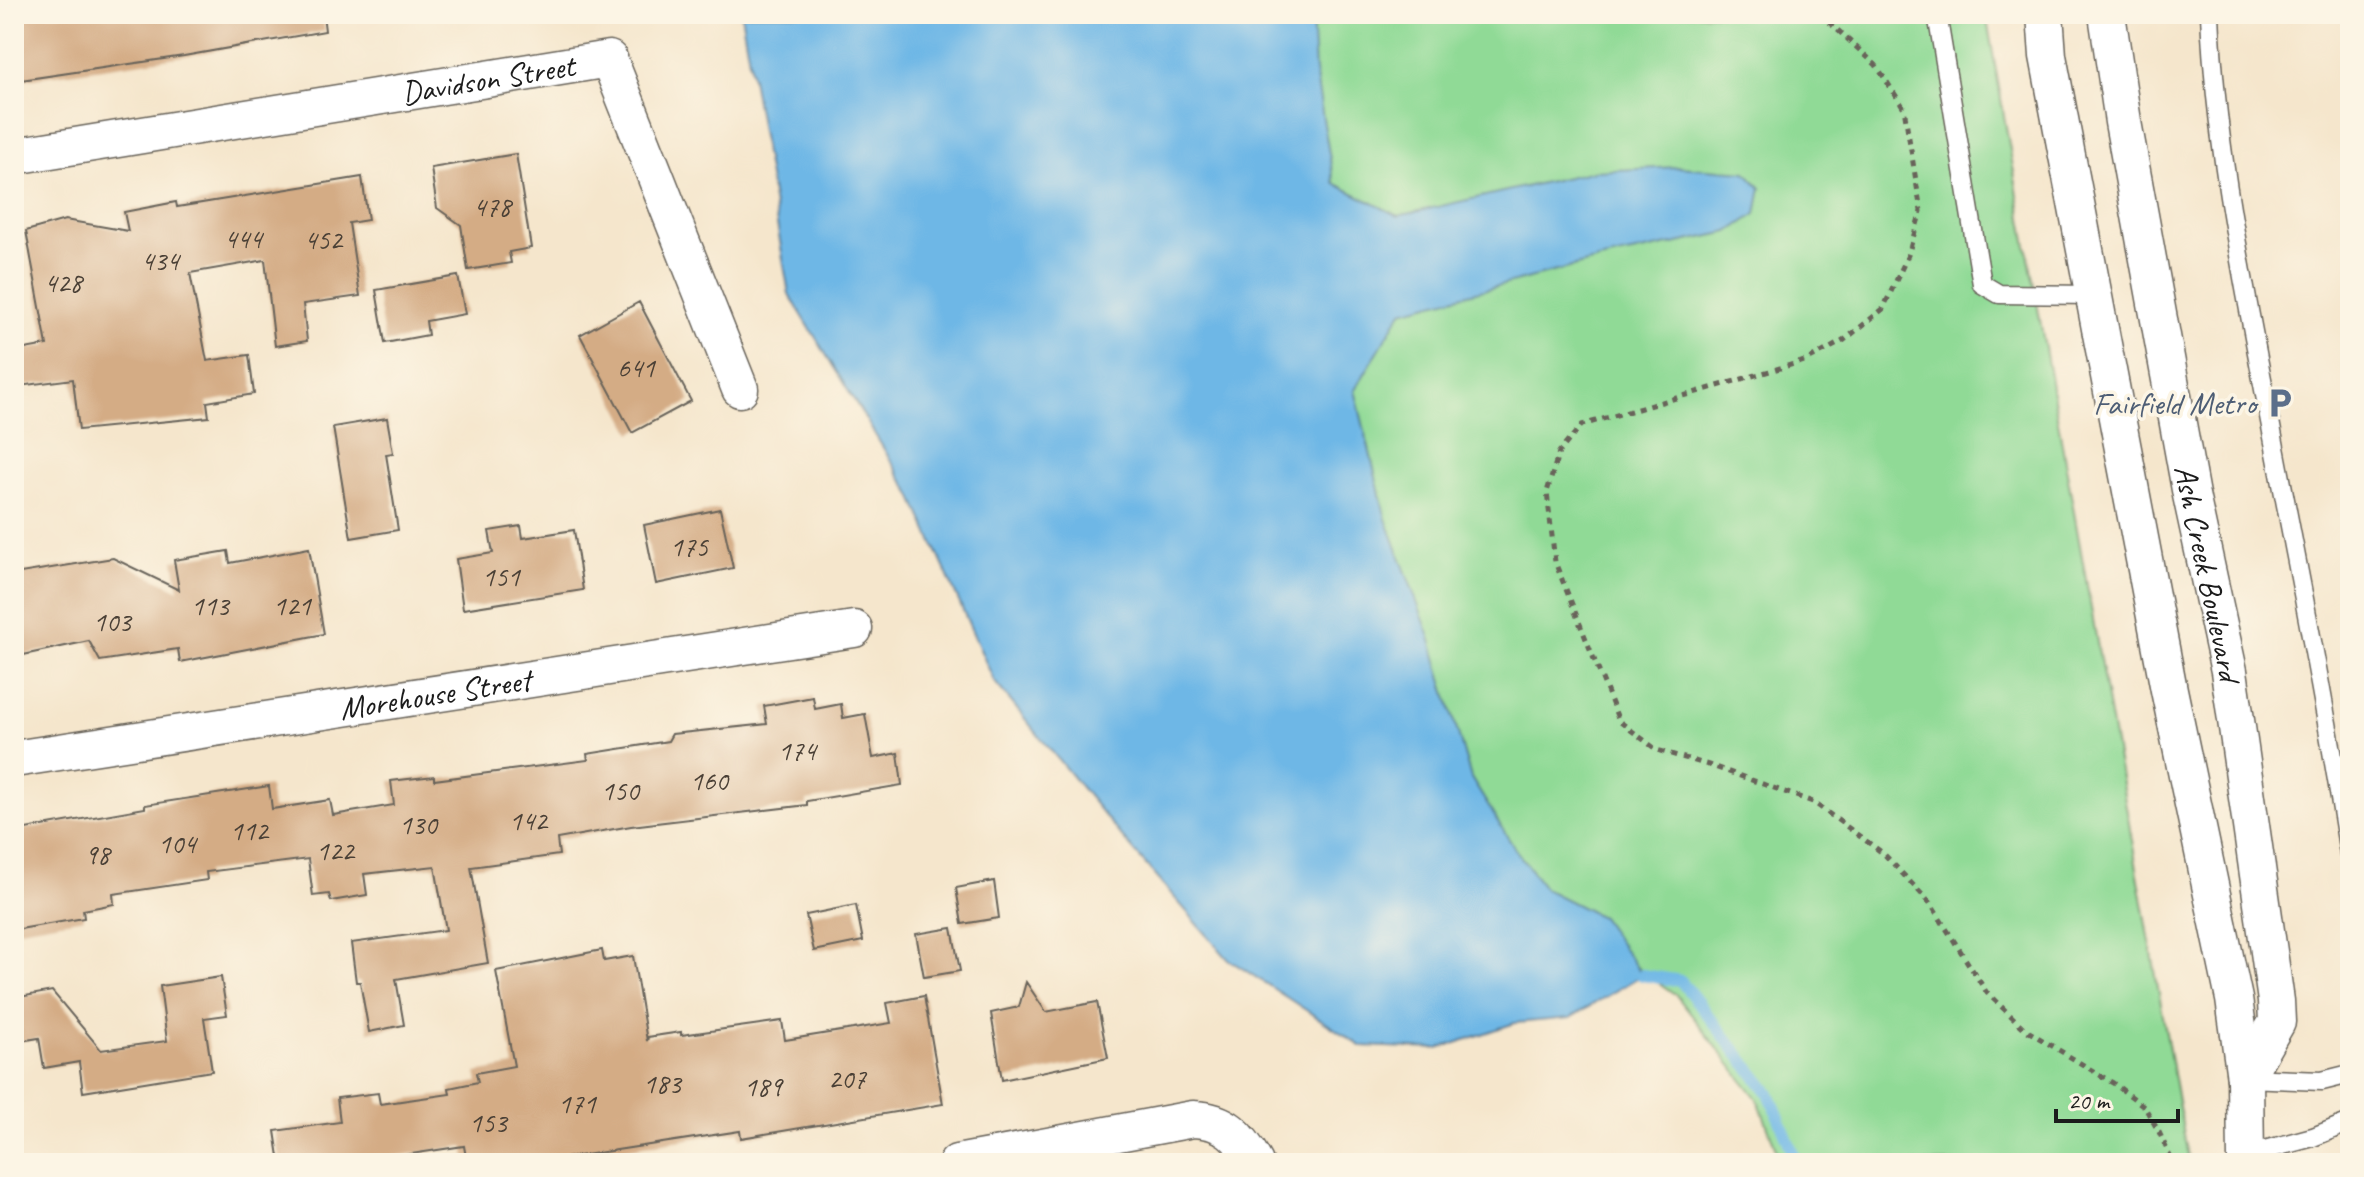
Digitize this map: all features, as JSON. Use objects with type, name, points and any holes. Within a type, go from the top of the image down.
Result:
[{"type":"street","name":"Ash Creek Boulevard","points":[[2045,14],[2048,56],[2169,690],[2234,999],[2245,1078],[2246,1159]]},
{"type":"street","name":"Ash Creek Boulevard","points":[[2107,14],[2123,122],[2191,495],[2229,671],[2276,1001],[2277,1022],[2245,1078]]},
{"type":"street","name":"Davidson Street","points":[[14,156],[609,59],[740,389]]},
{"type":"street","name":"Morehouse Street","points":[[14,759],[854,629]]},
{"type":"street","points":[[957,1163],[1193,1119],[1229,1127],[1239,1136],[1255,1163]]},
{"type":"lane","points":[[1937,14],[1982,284],[1999,294],[2094,295]]},
{"type":"lane","points":[[2210,14],[2213,74],[2229,194],[2314,643],[2350,860]]},
{"type":"lane","points":[[2245,1078],[2322,1081],[2350,1074]]},
{"type":"lane","points":[[2246,1159],[2350,1122]]},
{"type":"path","points":[[1820,14],[1876,65],[1904,108],[1907,121],[1921,211],[1908,255],[1883,309],[1843,341],[1808,360],[1582,425],[1559,452],[1547,492],[1555,562],[1619,721],[1657,750],[1813,802],[1884,854],[1930,903],[1987,993],[2026,1030],[2113,1083],[2144,1106],[2173,1163]]},
{"type":"green space","points":[[1043,14],[1986,14],[2189,1163],[1781,1163],[1758,1100],[1676,995],[1580,927],[1465,900]]},
{"type":"water","points":[[741,14],[1312,14],[1315,71],[1334,183],[1398,216],[1594,171],[1679,167],[1746,172],[1761,188],[1756,214],[1729,232],[1599,260],[1402,311],[1355,390],[1386,519],[1430,637],[1471,778],[1515,849],[1545,889],[1601,917],[1642,975],[1570,1018],[1515,1023],[1438,1049],[1361,1046],[1228,959],[1121,836],[994,681],[912,495],[789,294]]},
{"type":"building","points":[[14,14],[323,14],[325,31],[14,81]]},
{"type":"building","points":[[516,154],[531,248],[509,252],[511,263],[468,270],[461,225],[437,208],[431,168]]},
{"type":"building","points":[[362,177],[368,220],[349,223],[360,296],[303,304],[307,341],[275,346],[265,260],[190,273],[207,361],[249,355],[254,394],[207,402],[209,417],[79,430],[73,379],[19,386],[14,351],[47,345],[26,231],[65,220],[128,231],[124,212],[176,202],[177,207]]},
{"type":"building","points":[[458,276],[465,314],[426,321],[428,335],[385,343],[376,290]]},
{"type":"building","points":[[639,302],[691,401],[632,433],[580,335]]},
{"type":"building","points":[[387,418],[393,453],[386,454],[398,530],[351,538],[333,427]]},
{"type":"building","points":[[720,509],[733,568],[656,584],[644,525]]},
{"type":"building","points":[[521,526],[523,538],[574,530],[583,590],[463,609],[456,559],[493,553],[489,531]]},
{"type":"building","points":[[309,548],[324,634],[180,662],[178,649],[100,661],[89,641],[14,657],[14,574],[113,558],[179,590],[174,560],[228,551],[230,563]]},
{"type":"building","points":[[813,697],[815,709],[841,704],[843,718],[865,714],[873,758],[898,753],[902,785],[807,801],[807,805],[631,826],[557,839],[559,855],[471,867],[488,963],[396,979],[404,1025],[369,1032],[360,982],[356,982],[351,943],[446,930],[435,866],[364,874],[367,895],[331,901],[329,894],[313,896],[308,859],[206,872],[207,880],[113,894],[114,904],[83,910],[84,918],[14,930],[14,831],[145,808],[145,805],[269,786],[272,809],[330,800],[333,815],[394,805],[391,781],[434,776],[434,780],[588,760],[587,754],[668,741],[672,734],[767,724],[764,706]]},
{"type":"building","points":[[994,881],[999,918],[962,924],[956,888]]},
{"type":"building","points":[[856,905],[863,941],[814,951],[806,915]]},
{"type":"building","points":[[952,928],[960,971],[924,977],[916,934]]},
{"type":"building","points":[[602,950],[604,961],[633,956],[647,1041],[648,1037],[681,1032],[681,1035],[782,1021],[785,1040],[891,1023],[887,1003],[924,996],[943,1104],[741,1138],[740,1131],[533,1163],[467,1163],[464,1146],[391,1157],[392,1163],[280,1163],[275,1131],[340,1122],[337,1098],[378,1093],[380,1104],[450,1094],[449,1088],[478,1082],[476,1073],[514,1066],[496,971]]},
{"type":"building","points":[[221,977],[227,1015],[204,1018],[212,1071],[83,1092],[79,1062],[44,1068],[39,1038],[14,1042],[14,998],[52,991],[101,1050],[167,1041],[160,986]]},
{"type":"building","points":[[1026,982],[1046,1012],[1097,1002],[1108,1058],[1002,1080],[991,1013],[1019,1007]]},
{"type":"waterway","points":[[1642,975],[1681,981],[1769,1093],[1797,1163]]},
{"type":"place","name":"Fairfield Metro","points":[[2280,403]]}]
